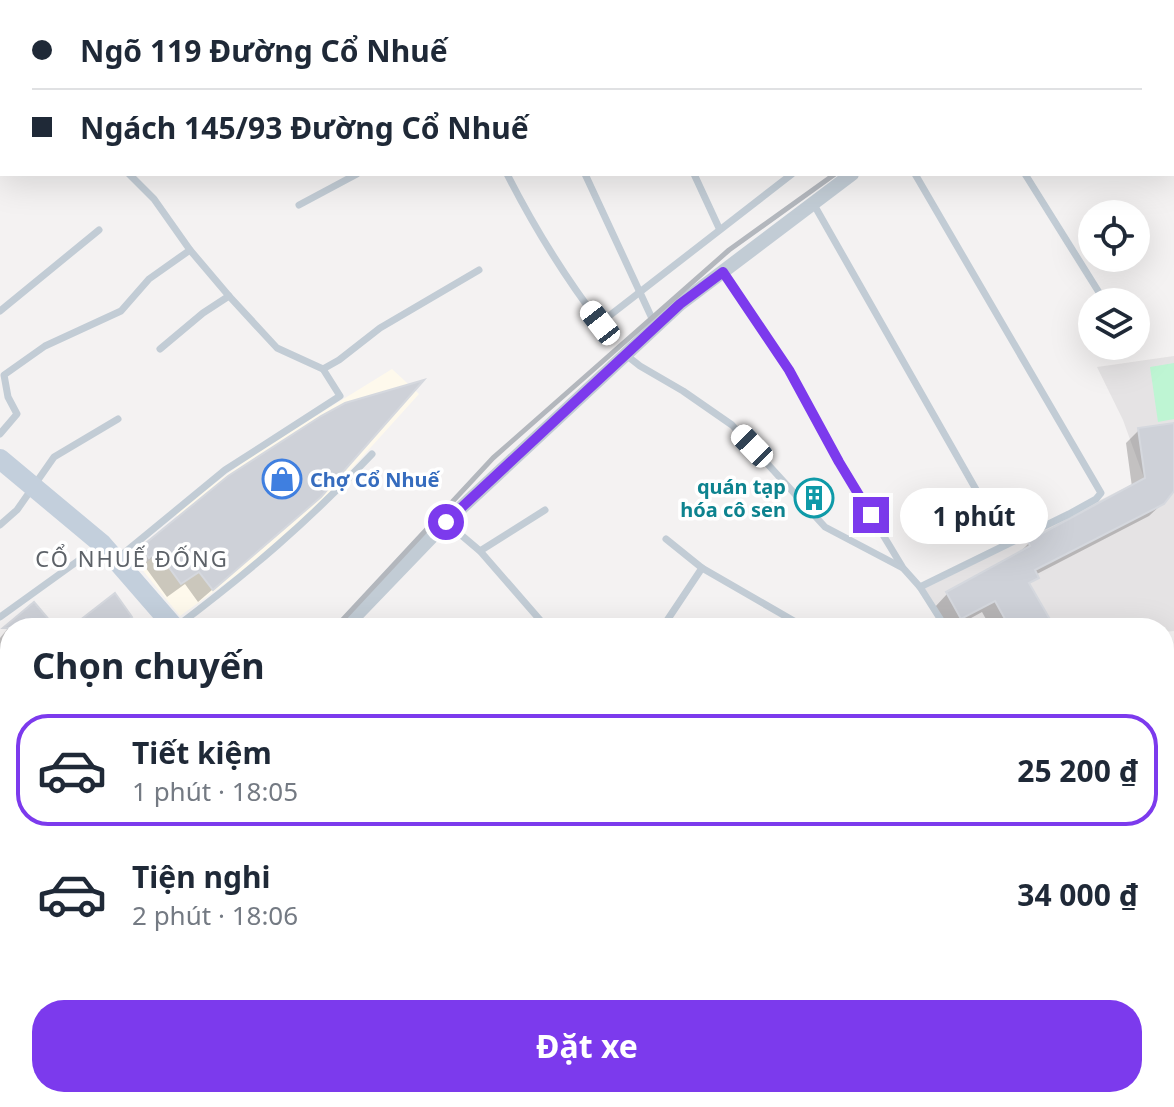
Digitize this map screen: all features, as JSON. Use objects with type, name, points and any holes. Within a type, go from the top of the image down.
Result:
[{"type":"main road","points":[[0,459],[102,544],[165,618]]},
{"type":"street","points":[[354,618],[446,522],[656,327],[689,292],[723,272],[732,256],[849,176]]},
{"type":"lane","points":[[116,560],[225,470],[340,396],[323,369],[277,348],[229,296],[190,250],[154,199],[131,176]]},
{"type":"lane","points":[[299,205],[353,176]]},
{"type":"lane","points":[[508,176],[538,234],[574,290],[600,323],[789,176]]},
{"type":"lane","points":[[586,176],[656,327]]},
{"type":"lane","points":[[695,176],[719,228]]},
{"type":"lane","points":[[916,176],[1101,493],[1088,505],[920,587]]},
{"type":"lane","points":[[1026,176],[1096,288]]},
{"type":"lane","points":[[813,203],[1007,544]]},
{"type":"lane","points":[[0,311],[99,230]]},
{"type":"lane","points":[[0,434],[17,414],[8,397],[4,375],[45,346],[121,311],[149,279],[190,250]]},
{"type":"lane","points":[[323,369],[380,328],[479,270]]},
{"type":"lane","points":[[723,272],[789,370],[839,462],[903,568],[920,587],[940,618]]},
{"type":"lane","points":[[160,349],[229,296]]},
{"type":"lane","points":[[626,355],[732,425],[825,527],[903,568]]},
{"type":"lane","points":[[0,525],[17,510],[54,457],[118,419]]},
{"type":"lane","points":[[187,618],[323,507],[372,454]]},
{"type":"lane","points":[[480,551],[545,510]]},
{"type":"lane","points":[[446,522],[480,551],[538,618]]},
{"type":"lane","points":[[666,539],[702,568],[789,618]]},
{"type":"lane","points":[[0,617],[102,544]]},
{"type":"lane","points":[[669,618],[702,568]]},
{"type":"shaded area","points":[[1174,356],[1174,618],[943,618],[924,589],[1144,478],[1123,420],[1097,367]]},
{"type":"shaded area","name":"Chợ Cổ Nhuế","points":[[392,369],[419,394],[306,519],[270,551],[180,616],[140,567],[188,532],[175,513],[256,453]]},
{"type":"green space","points":[[1174,363],[1174,419],[1158,422],[1150,367]]},
{"type":"building","name":"Chợ Cổ Nhuế","points":[[424,380],[321,497],[213,590],[199,572],[181,584],[157,551],[149,558],[141,547],[228,476],[321,416],[345,403]]},
{"type":"building","points":[[1174,423],[1174,491],[1164,504],[1035,570],[1039,578],[1029,583],[1049,618],[1004,618],[995,601],[960,618],[946,592],[1030,546],[1028,541],[1145,478],[1138,428]]},
{"type":"building","name":"quán tạp hóa cô sen","points":[[817,484],[829,499],[816,508],[804,494]]},
{"type":"building","points":[[115,593],[132,617],[131,618],[83,618]]},
{"type":"building","points":[[34,602],[48,618],[15,618]]},
{"type":"railway","points":[[344,618],[493,458],[729,250],[832,176]]},
{"type":"place","name":"Chợ Cổ Nhuế","points":[[282,479]]},
{"type":"place","name":"quán tạp hóa cô sen","points":[[814,498]]},
{"type":"district","name":"CỔ NHUẾ ĐỐNG","points":[[132,558]]},
{"type":"route","points":[[446,522],[680,304],[723,272],[789,370],[871,515]]}]
